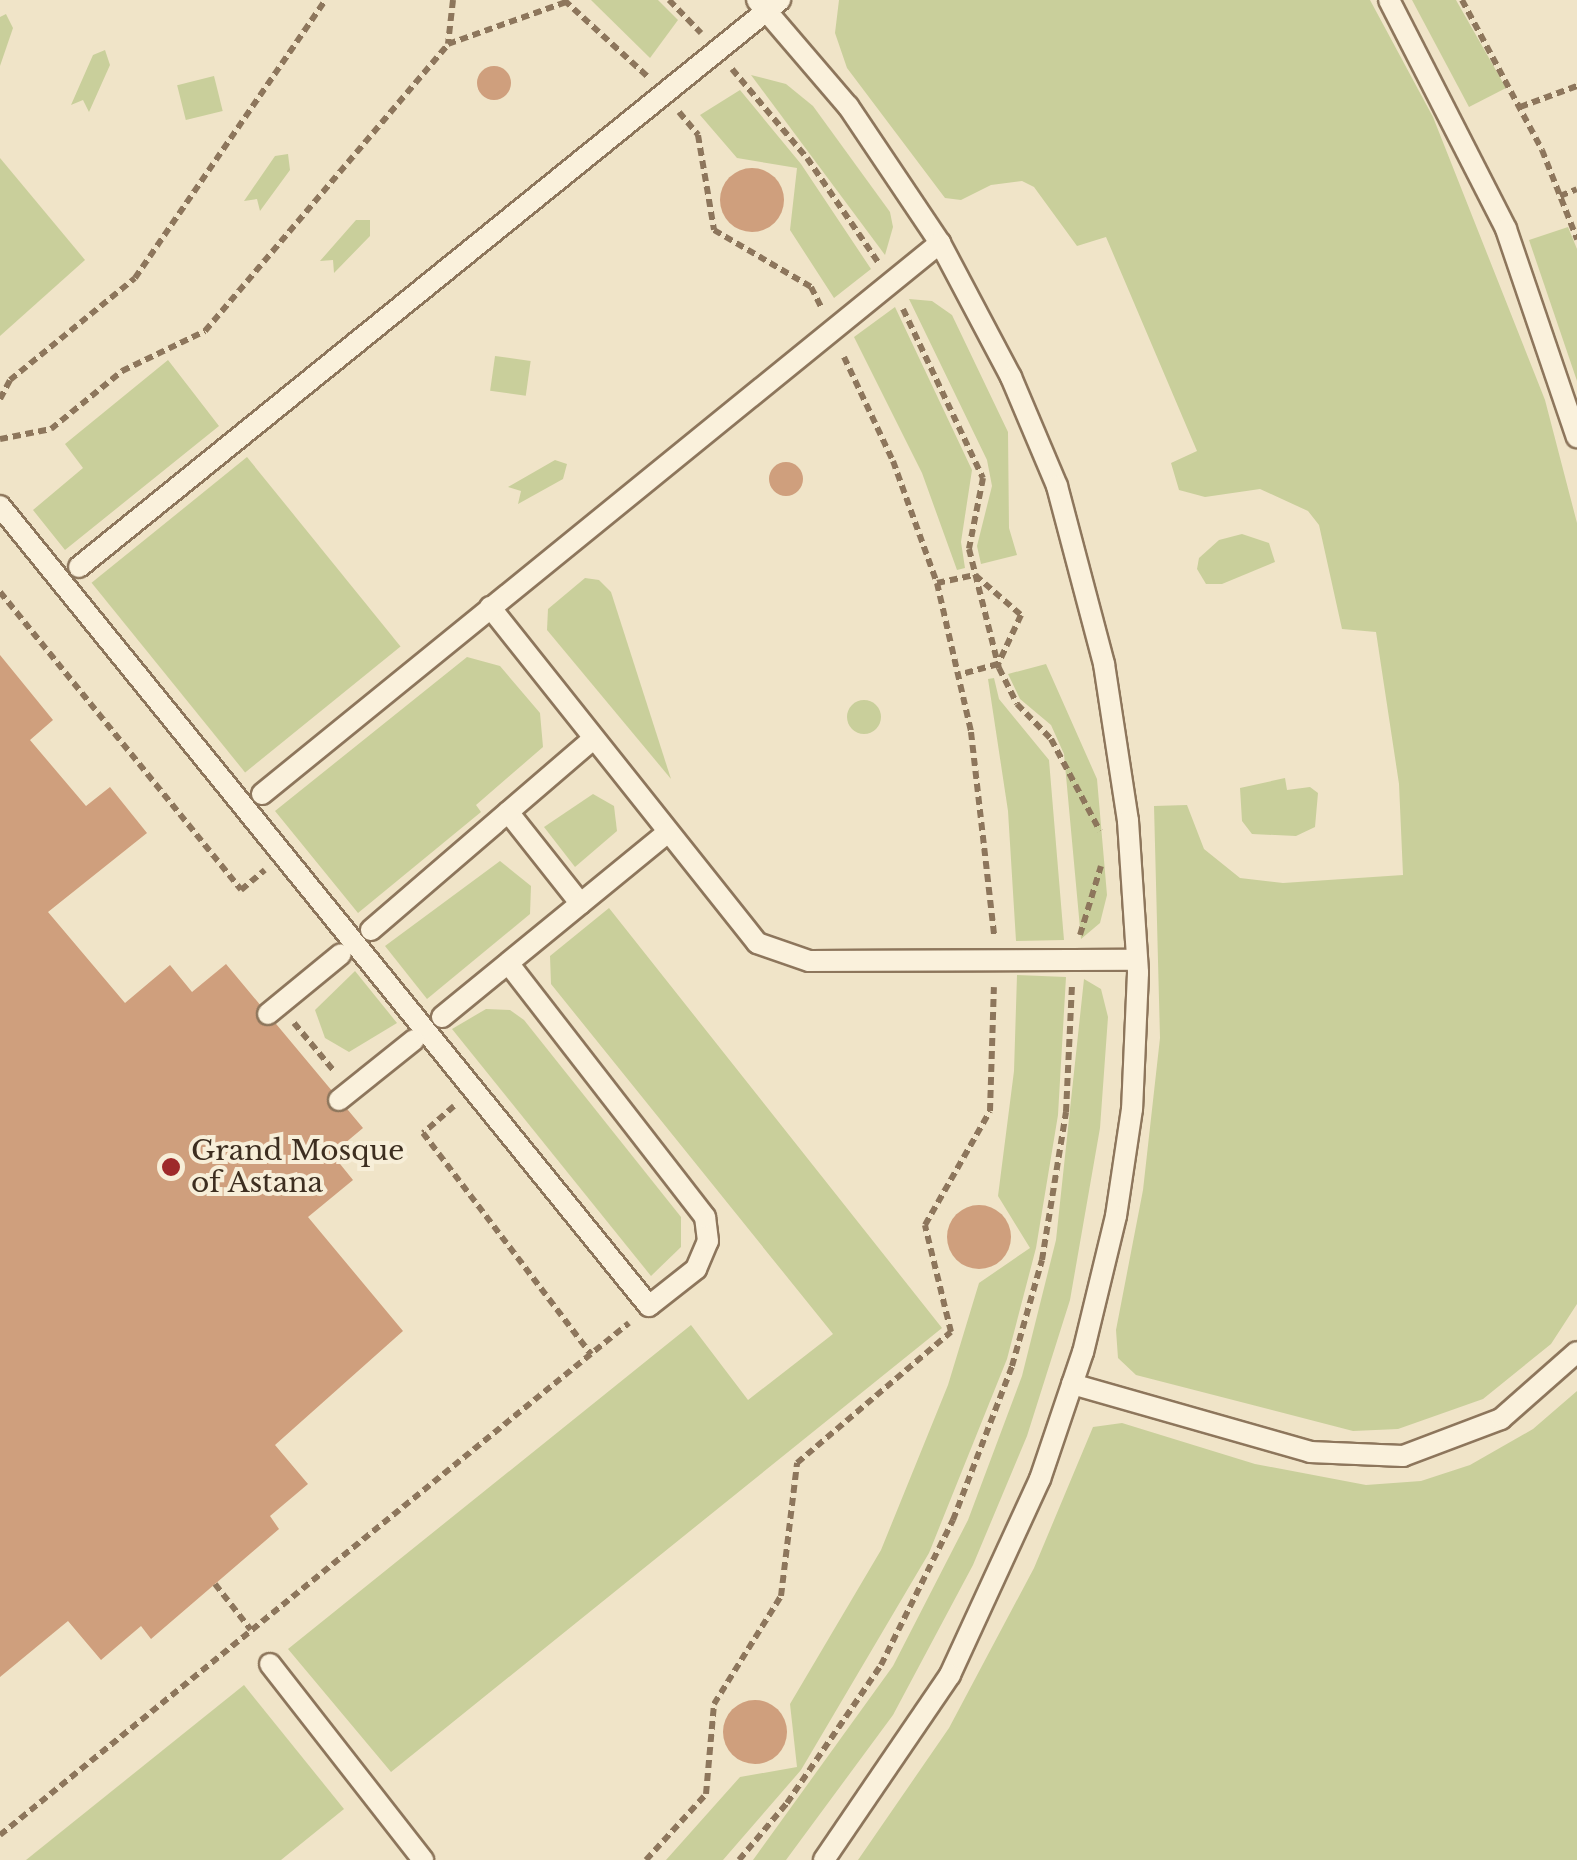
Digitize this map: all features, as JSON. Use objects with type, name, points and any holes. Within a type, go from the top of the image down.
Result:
[{"type":"lane","points":[[1389,0],[1506,229],[1577,436]]},
{"type":"lane","points":[[78,567],[717,51],[768,3],[848,106],[940,242],[1011,377],[1057,486],[1104,664],[1128,821],[1138,960],[1132,1109],[1116,1216],[1072,1384],[1033,1496],[950,1675],[824,1860]]},
{"type":"lane","points":[[262,794],[887,280],[940,242]]},
{"type":"lane","points":[[0,506],[649,1306],[696,1269],[708,1241],[705,1217],[508,963]]},
{"type":"lane","points":[[490,608],[744,931],[776,953],[809,960],[1138,960]]},
{"type":"lane","points":[[372,930],[593,739]]},
{"type":"lane","points":[[508,812],[580,904]]},
{"type":"lane","points":[[442,1017],[667,833]]},
{"type":"lane","points":[[274,1010],[341,954]]},
{"type":"lane","points":[[345,1095],[414,1040]]},
{"type":"lane","points":[[1072,1384],[1310,1452],[1403,1456],[1501,1419],[1577,1352]]},
{"type":"lane","points":[[270,1664],[424,1860]]},
{"type":"path","points":[[0,400],[10,380],[135,278],[325,0]]},
{"type":"path","points":[[448,44],[453,0]]},
{"type":"path","points":[[669,0],[806,158],[887,280],[938,373],[983,478],[969,548],[998,664],[1017,704],[1050,739],[1108,844]]},
{"type":"path","points":[[1462,0],[1520,107],[1577,239]]},
{"type":"path","points":[[0,439],[52,429],[122,370],[205,331],[448,44],[565,1],[664,94],[698,135],[714,230],[811,287],[893,461],[937,583],[958,675],[991,864],[995,960],[990,1110],[925,1225],[951,1332],[797,1463],[781,1596],[714,1704],[706,1794],[646,1860]]},
{"type":"path","points":[[1520,107],[1577,86]]},
{"type":"path","points":[[1560,196],[1577,189]]},
{"type":"path","points":[[937,583],[975,575]]},
{"type":"path","points":[[958,675],[998,664],[1021,615],[975,575]]},
{"type":"path","points":[[0,592],[241,890],[283,854]]},
{"type":"path","points":[[740,1860],[787,1803],[881,1665],[953,1520],[1012,1366],[1042,1260],[1066,1112],[1072,960],[1103,861]]},
{"type":"path","points":[[274,1010],[305,1036],[345,1095]]},
{"type":"path","points":[[294,1046],[305,1036]]},
{"type":"path","points":[[474,1090],[423,1132],[591,1354]]},
{"type":"path","points":[[0,1835],[649,1306]]},
{"type":"path","points":[[215,1584],[252,1630]]},
{"type":"green space","points":[[591,0],[658,0],[678,20],[650,58]]},
{"type":"green space","points":[[839,0],[1370,0],[1433,117],[1545,400],[1577,523],[1577,1304],[1551,1344],[1483,1399],[1398,1429],[1353,1431],[1136,1375],[1118,1358],[1116,1330],[1143,1190],[1160,1038],[1154,806],[1187,805],[1204,849],[1240,878],[1283,883],[1403,875],[1399,784],[1376,632],[1342,629],[1319,525],[1308,511],[1260,489],[1205,497],[1179,490],[1171,463],[1197,451],[1106,237],[1077,246],[1034,187],[1022,181],[991,185],[961,200],[945,198],[847,68],[835,33]]},
{"type":"green space","points":[[1412,0],[1456,0],[1506,88],[1469,107]]},
{"type":"green space","points":[[6,14],[13,28],[0,66],[0,17]]},
{"type":"green space","points":[[105,50],[110,65],[89,112],[83,100],[71,105],[93,55]]},
{"type":"green space","points":[[751,75],[786,84],[813,106],[890,212],[893,227],[885,255]]},
{"type":"green space","points":[[214,76],[223,111],[186,120],[177,85]]},
{"type":"green space","points":[[740,90],[801,164],[871,269],[834,298],[790,230],[797,168],[737,158],[700,115]]},
{"type":"green space","points":[[288,154],[290,170],[260,211],[257,199],[244,201],[275,156]]},
{"type":"green space","points":[[0,158],[85,260],[0,336]]},
{"type":"green space","points":[[356,220],[370,220],[370,236],[334,273],[333,260],[320,261]]},
{"type":"green space","points":[[1568,227],[1577,249],[1577,381],[1529,240]]},
{"type":"green space","points":[[909,299],[932,301],[952,315],[1008,432],[1009,528],[1017,555],[981,564],[977,546],[992,486],[987,460]]},
{"type":"green space","points":[[895,307],[972,470],[961,542],[965,568],[957,570],[922,473],[854,337]]},
{"type":"green space","points":[[495,356],[531,361],[526,396],[490,391]]},
{"type":"green space","points":[[168,360],[219,426],[65,550],[33,510],[83,468],[65,444]]},
{"type":"green space","points":[[247,457],[401,647],[245,772],[92,583]]},
{"type":"green space","points":[[555,460],[567,464],[563,479],[518,504],[521,491],[508,487]]},
{"type":"green space","points":[[1242,534],[1269,543],[1275,562],[1222,584],[1206,584],[1197,569],[1199,558],[1219,540]]},
{"type":"green space","points":[[585,578],[599,580],[611,592],[671,779],[547,630],[548,609]]},
{"type":"green space","points":[[467,657],[500,666],[540,713],[543,747],[476,805],[481,812],[358,913],[275,811]]},
{"type":"green space","points":[[1046,664],[1097,779],[1107,895],[1100,923],[1081,939],[1064,754],[1051,725],[1020,699],[1008,674]]},
{"type":"green space","points":[[994,678],[999,699],[1049,760],[1064,940],[1016,941],[1008,811],[988,679]]},
{"type":"green space","points":[[864,700],[876,705],[881,717],[876,729],[864,734],[852,729],[847,717],[852,705]]},
{"type":"green space","points":[[1285,778],[1287,790],[1310,787],[1318,793],[1315,827],[1296,836],[1252,834],[1242,821],[1240,788]]},
{"type":"green space","points":[[593,794],[614,806],[617,831],[575,867],[544,827]]},
{"type":"green space","points":[[500,861],[531,886],[530,914],[427,999],[385,946]]},
{"type":"green space","points":[[609,908],[942,1328],[391,1772],[288,1649],[691,1325],[748,1400],[833,1334],[551,984],[550,956]]},
{"type":"green space","points":[[355,971],[397,1023],[349,1052],[325,1038],[315,1010]]},
{"type":"green space","points":[[1017,975],[1066,977],[1058,1115],[1036,1248],[1007,1359],[929,1553],[801,1770],[723,1860],[666,1860],[740,1777],[797,1767],[790,1704],[881,1550],[948,1385],[979,1283],[1030,1248],[998,1196],[1014,1071]]},
{"type":"green space","points":[[1084,979],[1101,989],[1108,1017],[1100,1128],[1070,1300],[1027,1436],[973,1565],[893,1715],[786,1860],[753,1860],[893,1666],[968,1520],[1022,1376],[1056,1240]]},
{"type":"green space","points":[[486,1009],[510,1010],[524,1020],[681,1217],[681,1247],[651,1276],[452,1029]]},
{"type":"green space","points":[[1577,1391],[1577,1860],[858,1860],[949,1728],[1034,1568],[1093,1427],[1122,1423],[1255,1464],[1366,1485],[1421,1481],[1470,1465],[1533,1429]]},
{"type":"green space","points":[[244,1685],[344,1809],[281,1860],[26,1860]]},
{"type":"building","points":[[494,66],[506,71],[511,83],[506,95],[494,100],[482,95],[477,83],[482,71]]},
{"type":"building","points":[[752,168],[775,177],[784,200],[775,223],[752,232],[729,223],[720,200],[729,177]]},
{"type":"building","points":[[786,462],[798,467],[803,479],[798,491],[786,496],[774,491],[769,479],[774,467]]},
{"type":"building","name":"Grand Mosque of Astana","points":[[0,655],[53,720],[30,740],[86,806],[110,787],[147,833],[48,912],[125,1003],[170,965],[192,992],[226,964],[363,1128],[332,1154],[353,1180],[308,1217],[403,1331],[275,1445],[308,1484],[270,1516],[279,1529],[151,1639],[141,1626],[101,1660],[68,1621],[0,1677]]},
{"type":"building","points":[[979,1205],[1002,1214],[1011,1237],[1002,1260],[979,1269],[956,1260],[947,1237],[956,1214]]},
{"type":"building","points":[[755,1700],[778,1709],[787,1732],[778,1755],[755,1764],[732,1755],[723,1732],[732,1709]]},
{"type":"place","name":"Grand Mosque of Astana","points":[[171,1167]]}]
